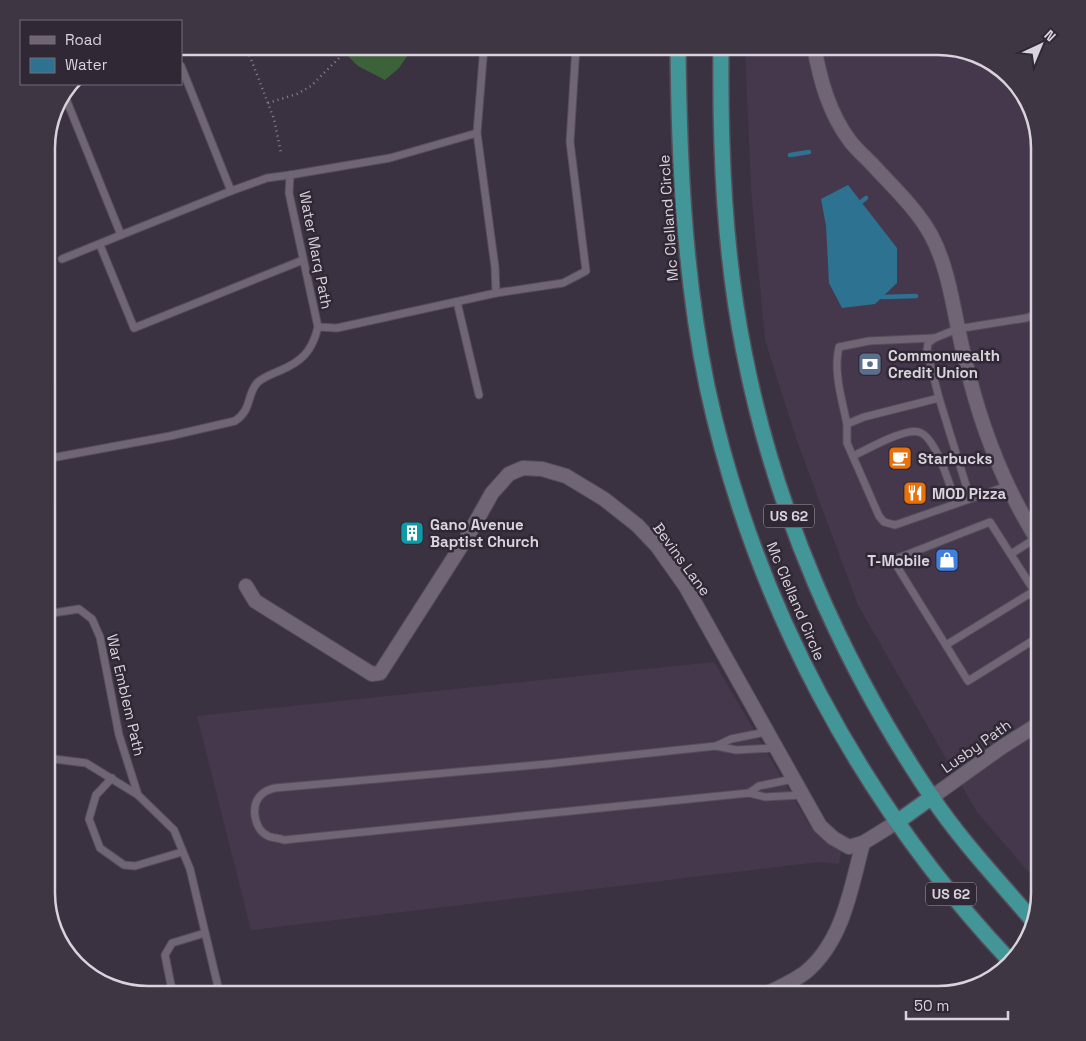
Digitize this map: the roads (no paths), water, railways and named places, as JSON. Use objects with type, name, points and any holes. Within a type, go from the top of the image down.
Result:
[{"type":"highway","name":"Mc Clelland Circle","points":[[678,55],[682,201],[689,271],[707,386],[724,456],[758,557],[793,641],[837,727],[897,822],[949,892],[1006,957]]},
{"type":"highway","name":"Mc Clelland Circle","points":[[721,55],[721,137],[728,246],[744,352],[769,454],[799,543],[846,651],[886,726],[960,836],[1028,915]]},
{"type":"highway","points":[[897,822],[932,797]]},
{"type":"street","points":[[816,55],[820,77],[833,113],[850,142],[918,215],[943,261],[967,368],[985,431],[1007,486],[1031,529]]},
{"type":"street","name":"Bevins Lane","points":[[246,586],[255,601],[372,674],[380,673],[469,534],[492,494],[509,474],[523,468],[542,469],[566,476],[604,499],[637,525],[657,546],[686,587],[820,826],[833,838],[849,847],[863,843]]},
{"type":"street","name":"Lusby Path","points":[[932,797],[1031,729]]},
{"type":"street","points":[[783,986],[807,971],[825,950],[840,926],[863,843],[897,822]]},
{"type":"lane","points":[[483,55],[478,133],[495,267],[496,293]]},
{"type":"lane","name":"Water Marq Path","points":[[478,133],[390,158],[290,175],[289,193],[318,327],[337,328],[496,293],[564,283],[586,271],[570,142],[575,55]]},
{"type":"lane","points":[[182,68],[231,191]]},
{"type":"lane","points":[[67,102],[120,235]]},
{"type":"lane","points":[[62,259],[231,191],[267,178],[290,175]]},
{"type":"lane","points":[[100,245],[134,328],[303,260]]},
{"type":"lane","points":[[457,302],[480,395]]},
{"type":"lane","points":[[970,498],[939,398],[927,350],[928,343],[935,338],[958,329],[1031,316]]},
{"type":"lane","points":[[55,457],[170,436],[235,421],[243,416],[257,383],[305,356],[310,349],[318,327]]},
{"type":"lane","points":[[935,338],[869,341],[839,347],[836,357],[840,393],[847,424],[848,443],[879,516],[884,522],[895,525],[1007,486]]},
{"type":"lane","points":[[847,424],[864,417],[939,398]]},
{"type":"lane","points":[[854,456],[898,435],[918,432],[927,436],[940,459],[956,503]]},
{"type":"lane","points":[[1031,586],[990,522],[893,560],[968,681],[1031,642]]},
{"type":"lane","points":[[1011,554],[1031,544]]},
{"type":"lane","points":[[946,645],[1031,593]]},
{"type":"lane","name":"War Emblem Path","points":[[55,613],[79,610],[92,619],[100,637],[119,735],[138,796]]},
{"type":"lane","points":[[716,746],[731,739],[766,732]]},
{"type":"lane","points":[[775,748],[736,750],[716,746],[547,764],[275,788],[261,795],[255,808],[255,816],[260,829],[267,836],[284,840],[749,793],[766,798],[802,795]]},
{"type":"lane","points":[[55,759],[86,763],[112,778],[138,796],[174,830],[190,869],[218,986]]},
{"type":"lane","points":[[112,778],[96,795],[89,818],[100,848],[124,865],[136,866],[182,852]]},
{"type":"lane","points":[[749,793],[759,786],[793,779]]},
{"type":"lane","points":[[172,986],[165,955],[172,943],[205,933]]},
{"type":"water","points":[[848,185],[897,248],[897,283],[875,304],[842,308],[829,283],[826,226],[821,199]]},
{"type":"waterway","points":[[790,155],[809,152]]},
{"type":"waterway","points":[[857,205],[866,198]]},
{"type":"waterway","points":[[879,293],[882,297],[916,296]]},
{"type":"place","name":"Commonwealth Credit Union","points":[[870,364]]},
{"type":"place","name":"Starbucks","points":[[900,458]]},
{"type":"place","name":"MOD Pizza","points":[[915,493]]},
{"type":"place","name":"Gano Avenue Baptist Church","points":[[412,533]]},
{"type":"place","name":"T-Mobile","points":[[947,560]]}]
